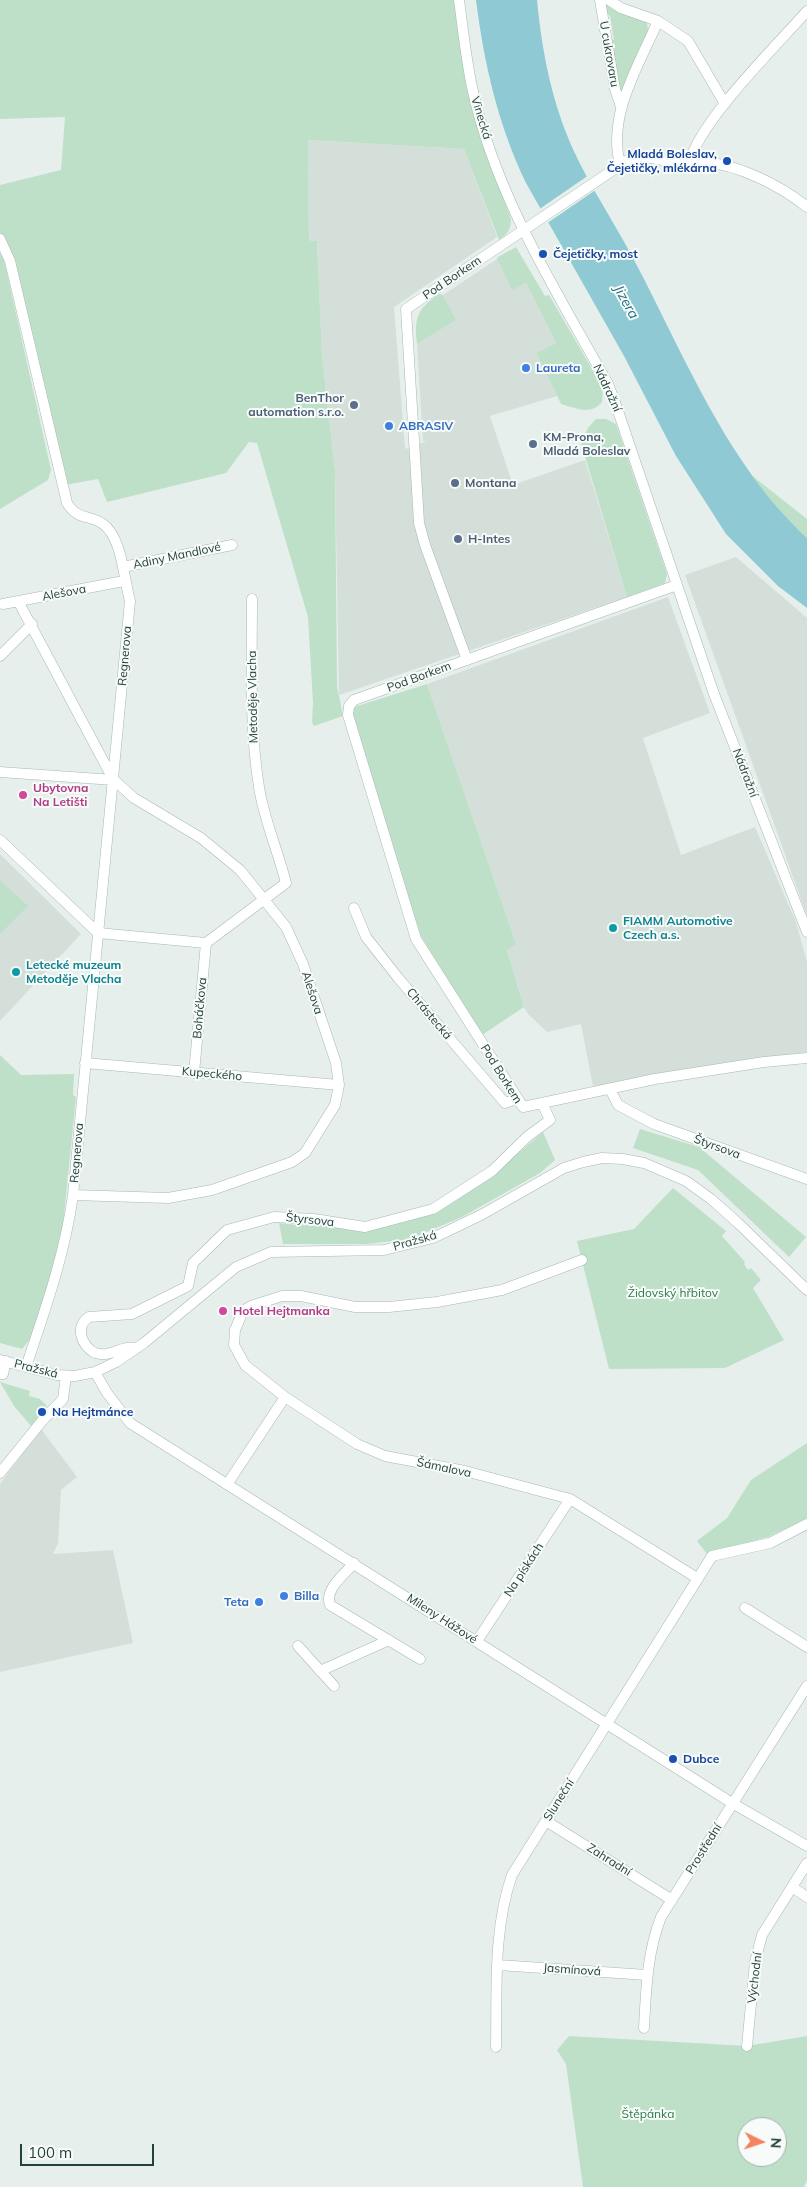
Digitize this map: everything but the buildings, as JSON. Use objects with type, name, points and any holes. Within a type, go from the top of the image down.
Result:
[{"type":"street","name":"Vinecká","points":[[460,0],[472,87],[493,156],[522,230]]},
{"type":"street","name":"U cukrovaru","points":[[600,0],[615,89],[621,107]]},
{"type":"street","name":"U cukrovaru","points":[[609,0],[621,8],[658,22],[688,41],[725,104]]},
{"type":"street","points":[[690,162],[696,143],[725,104],[807,11]]},
{"type":"street","name":"U cukrovaru","points":[[620,164],[616,146],[621,107],[658,22]]},
{"type":"street","points":[[522,230],[620,164],[631,158],[640,157],[676,162],[705,162],[750,174],[807,208]]},
{"type":"street","name":"Nádražní","points":[[522,230],[608,384],[714,694],[807,932]]},
{"type":"street","name":"Pod Borkem","points":[[520,1103],[416,939],[348,714],[349,706],[354,700],[466,660],[419,523],[406,309],[522,230]]},
{"type":"street","name":"Regnerova","points":[[0,239],[10,261],[67,503],[73,512],[103,524],[113,534],[123,567],[124,581],[130,601],[70,1218],[50,1297],[26,1366]]},
{"type":"street","name":"Adiny Mandlové","points":[[123,567],[232,545]]},
{"type":"street","name":"Alešova","points":[[3,604],[124,581]]},
{"type":"street","points":[[466,660],[677,585]]},
{"type":"street","name":"Metoděje Vlacha","points":[[252,599],[251,710],[254,749],[264,811],[286,884],[264,898]]},
{"type":"street","points":[[18,602],[32,624],[114,780]]},
{"type":"street","points":[[0,656],[32,624]]},
{"type":"street","points":[[0,772],[114,780]]},
{"type":"street","name":"Alešova","points":[[73,1195],[168,1198],[212,1190],[292,1162],[305,1153],[335,1105],[339,1085],[336,1063],[303,964],[286,927],[240,870],[201,838],[134,798],[114,780]]},
{"type":"street","points":[[0,840],[98,933],[206,943],[264,898]]},
{"type":"street","name":"Chrástecká","points":[[354,908],[366,937],[469,1062],[505,1103],[520,1103]]},
{"type":"street","name":"Boháčkova","points":[[194,1073],[206,943]]},
{"type":"street","points":[[520,1103],[542,1104],[664,1077],[764,1062],[807,1058]]},
{"type":"street","name":"Kupeckého","points":[[85,1062],[339,1085]]},
{"type":"street","name":"Štyrsova","points":[[610,1089],[618,1105],[654,1124],[807,1179]]},
{"type":"street","name":"Štyrsova","points":[[137,1348],[126,1346],[111,1354],[94,1353],[84,1343],[81,1335],[81,1326],[89,1317],[132,1314],[188,1286],[192,1263],[227,1230],[274,1217],[314,1219],[365,1227],[433,1209],[492,1171],[528,1136],[550,1120],[542,1104]]},
{"type":"street","name":"Pražská","points":[[3,1360],[49,1374],[66,1376],[95,1372],[116,1362],[137,1348],[236,1267],[270,1252],[384,1250],[433,1238],[481,1215],[564,1168],[602,1158],[624,1159],[644,1163],[662,1169],[686,1181],[711,1199],[807,1290]]},
{"type":"street","name":"Šámalova","points":[[582,1260],[502,1290],[437,1302],[390,1307],[354,1308],[301,1296],[282,1296],[251,1306],[243,1311],[234,1337],[234,1345],[245,1365],[284,1397],[357,1444],[385,1456],[465,1471],[570,1499],[697,1578]]},
{"type":"street","points":[[0,1374],[2,1374],[3,1360]]},
{"type":"street","name":"Mileny Hážové","points":[[95,1372],[107,1393],[130,1422],[732,1803],[807,1846]]},
{"type":"street","points":[[0,1473],[42,1421],[63,1399],[66,1376]]},
{"type":"street","points":[[228,1483],[284,1397]]},
{"type":"street","name":"Na pískách","points":[[477,1641],[570,1499]]},
{"type":"street","name":"Sluneční","points":[[496,2047],[498,1965],[504,1898],[512,1875],[712,1556],[770,1543],[807,1524]]},
{"type":"street","points":[[354,1562],[330,1591],[328,1599],[330,1605],[420,1659]]},
{"type":"street","points":[[744,1608],[807,1647]]},
{"type":"street","points":[[320,1671],[389,1640]]},
{"type":"street","points":[[298,1646],[334,1686]]},
{"type":"street","name":"Prostřední","points":[[644,2028],[647,1975],[652,1940],[661,1917],[807,1686]]},
{"type":"street","name":"Zahradní","points":[[546,1821],[672,1900]]},
{"type":"street","name":"Východní","points":[[747,2046],[754,1962],[762,1936],[807,1863]]},
{"type":"street","points":[[792,1887],[807,1897]]},
{"type":"street","name":"Jasmínová","points":[[498,1965],[647,1975]]},
{"type":"shaded area","points":[[308,140],[464,149],[497,237],[394,307],[405,449],[427,441],[423,441],[417,344],[455,320],[443,295],[497,259],[512,289],[526,283],[556,343],[536,353],[557,396],[490,416],[513,485],[585,460],[627,597],[339,695],[335,471],[322,355],[317,241],[309,241]]},
{"type":"shaded area","points":[[736,557],[807,618],[807,916],[685,575]]},
{"type":"shaded area","points":[[668,597],[710,713],[643,738],[681,855],[755,827],[796,922],[807,962],[807,1052],[727,1063],[620,1083],[593,1086],[581,1024],[547,1032],[528,1014],[524,1007],[507,949],[516,944],[427,684]]},
{"type":"shaded area","points":[[0,854],[81,934],[0,1021]]},
{"type":"shaded area","points":[[41,1429],[77,1477],[61,1490],[58,1543],[53,1554],[113,1550],[133,1643],[0,1672],[0,1484]]},
{"type":"green space","points":[[0,0],[454,0],[467,91],[488,157],[511,219],[509,229],[504,236],[499,240],[464,149],[308,140],[309,241],[317,241],[322,355],[335,471],[337,686],[343,716],[314,726],[312,722],[313,703],[308,617],[257,443],[249,442],[226,473],[107,502],[98,479],[65,485],[13,259],[0,232],[0,185],[61,170],[65,117],[0,119]]},
{"type":"green space","points":[[605,4],[647,22],[648,31],[622,92],[620,91],[608,38],[614,40],[610,16],[604,11]]},
{"type":"green space","points":[[516,247],[545,296],[549,295],[603,388],[602,402],[593,409],[583,410],[561,404],[536,353],[556,343],[526,283],[512,290],[497,259]]},
{"type":"green space","points":[[0,253],[4,260],[51,470],[48,480],[0,509]]},
{"type":"green space","points":[[439,294],[443,295],[456,320],[417,344],[416,327],[419,315],[426,304]]},
{"type":"green space","points":[[596,419],[606,419],[616,424],[667,574],[665,583],[627,597],[581,443],[588,428]]},
{"type":"green space","points":[[750,474],[807,519],[807,538],[786,519]]},
{"type":"green space","points":[[427,684],[516,944],[507,950],[524,1007],[482,1035],[421,936],[366,766],[351,708]]},
{"type":"green space","points":[[0,880],[28,906],[0,934]]},
{"type":"green space","points":[[0,1055],[21,1075],[74,1074],[73,1095],[76,1097],[63,1225],[53,1269],[31,1338],[22,1349],[0,1343]]},
{"type":"green space","points":[[640,1129],[699,1147],[806,1237],[789,1257],[698,1170],[633,1148]]},
{"type":"green space","points":[[543,1132],[555,1160],[540,1173],[462,1217],[404,1240],[366,1244],[283,1244],[279,1223],[297,1225],[310,1222],[366,1231],[434,1212],[490,1177]]},
{"type":"green space","name":"Židovský hřbitov","points":[[673,1188],[726,1231],[722,1236],[745,1262],[744,1264],[748,1270],[751,1268],[761,1280],[753,1288],[784,1340],[725,1368],[609,1369],[577,1241],[634,1229]]},
{"type":"green space","points":[[0,1382],[30,1391],[29,1396],[40,1399],[47,1406],[40,1412],[42,1415],[31,1426],[14,1406]]},
{"type":"green space","points":[[807,1443],[807,1518],[768,1537],[707,1554],[697,1541],[727,1518],[751,1480]]},
{"type":"green space","name":"Štěpánka","points":[[569,2036],[747,2046],[807,2036],[807,2180],[804,2187],[583,2187],[566,2064],[557,2050]]},
{"type":"water","name":"Jizera","points":[[476,0],[537,0],[549,77],[562,122],[577,158],[625,243],[709,407],[730,442],[778,508],[807,538],[807,608],[778,586],[726,534],[676,456],[624,356],[526,183],[516,161],[493,93],[483,47]]},
{"type":"pier","points":[[589,175],[597,189],[546,224],[538,210]]},
{"type":"place","name":"Mladá Boleslav, Čejetičky, mlékárna","points":[[727,161]]},
{"type":"place","name":"Čejetičky, most","points":[[543,254]]},
{"type":"place","name":"Laureta","points":[[526,368]]},
{"type":"place","name":"BenThor automation s.r.o.","points":[[354,405]]},
{"type":"place","name":"ABRASIV","points":[[389,426]]},
{"type":"place","name":"KM-Prona, Mladá Boleslav","points":[[533,444]]},
{"type":"place","name":"Montana","points":[[455,483]]},
{"type":"place","name":"H-Intes","points":[[458,539]]},
{"type":"place","name":"Ubytovna Na Letišti","points":[[23,795]]},
{"type":"place","name":"FIAMM Automotive Czech a.s.","points":[[613,928]]},
{"type":"place","name":"Letecké muzeum Metoděje Vlacha","points":[[16,972]]},
{"type":"place","name":"Hotel Hejtmanka","points":[[223,1311]]},
{"type":"place","name":"Na Hejtmánce","points":[[42,1412]]},
{"type":"place","name":"Billa","points":[[284,1596]]},
{"type":"place","name":"Teta","points":[[259,1602]]},
{"type":"place","name":"Dubce","points":[[673,1759]]}]
